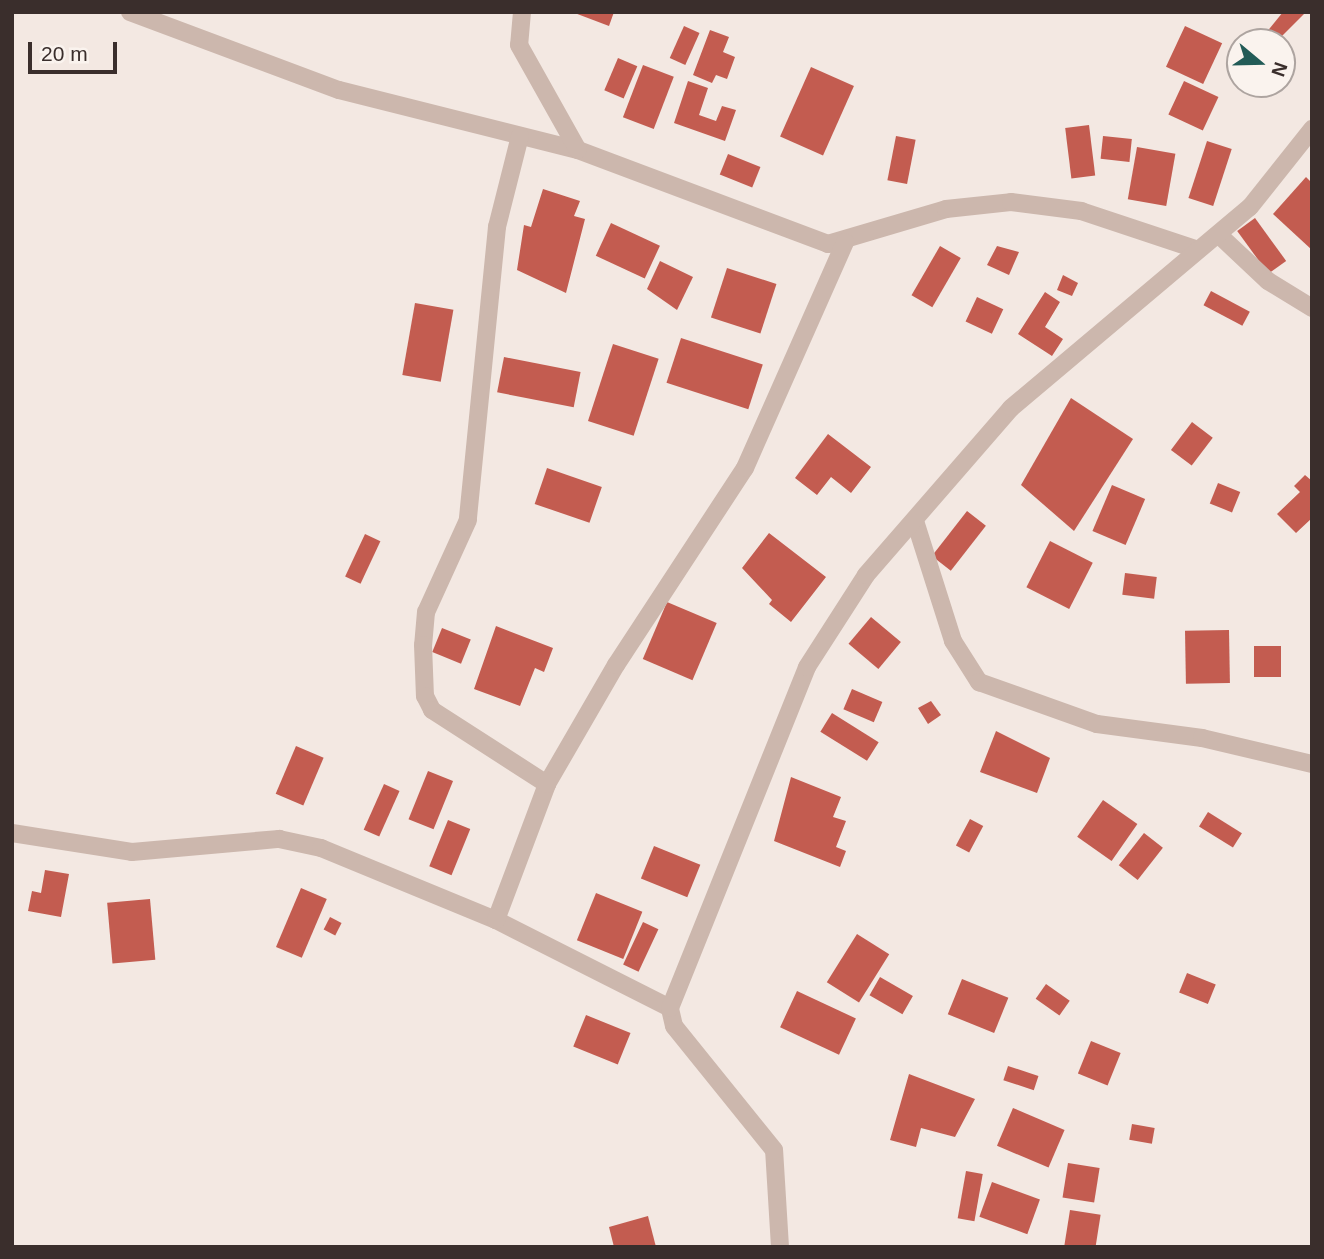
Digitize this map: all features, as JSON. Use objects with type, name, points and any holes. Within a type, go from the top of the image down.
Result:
[{"type":"street","points":[[130,12],[339,90],[578,150],[811,239],[845,242],[946,209],[1011,202],[1081,211],[1198,250]]},
{"type":"street","points":[[522,12],[519,46],[578,150]]},
{"type":"street","points":[[779,1247],[774,1150],[674,1026],[670,1008],[807,667],[841,608],[1011,408],[1250,207],[1312,129]]},
{"type":"street","points":[[520,135],[497,227],[476,482],[468,520],[426,612],[425,696],[442,720],[547,784]]},
{"type":"street","points":[[1219,235],[1268,281],[1312,308]]},
{"type":"street","points":[[496,920],[547,784],[616,665],[745,468],[845,242]]},
{"type":"street","points":[[915,521],[953,641],[979,682],[1097,724],[1202,738],[1312,764]]},
{"type":"street","points":[[12,833],[132,852],[279,839],[321,848],[496,920],[670,1008]]},
{"type":"building","points":[[572,12],[614,12],[609,26]]},
{"type":"building","points":[[1283,12],[1306,12],[1290,28],[1270,28]]},
{"type":"building","points":[[684,26],[700,33],[685,65],[670,58]]},
{"type":"building","points":[[1185,26],[1222,43],[1203,84],[1166,67]]},
{"type":"building","points":[[710,30],[729,37],[723,52],[735,57],[727,79],[716,75],[712,83],[693,75]]},
{"type":"building","points":[[618,58],[637,66],[624,98],[604,90]]},
{"type":"building","points":[[643,65],[674,77],[654,129],[623,117]]},
{"type":"building","points":[[811,67],[854,86],[823,156],[780,136]]},
{"type":"building","points":[[688,81],[708,88],[699,115],[716,121],[722,106],[736,110],[725,141],[674,123]]},
{"type":"building","points":[[1184,81],[1218,97],[1203,131],[1168,115]]},
{"type":"building","points":[[1089,125],[1095,176],[1071,179],[1065,128]]},
{"type":"building","points":[[896,136],[916,140],[907,184],[887,180]]},
{"type":"building","points":[[1103,136],[1132,139],[1129,162],[1101,159]]},
{"type":"building","points":[[1207,141],[1232,149],[1213,206],[1188,198]]},
{"type":"building","points":[[1137,147],[1175,154],[1166,206],[1128,199]]},
{"type":"building","points":[[728,154],[760,167],[752,188],[720,174]]},
{"type":"building","points":[[1306,177],[1312,183],[1312,250],[1273,214]]},
{"type":"building","points":[[543,189],[580,201],[574,216],[585,219],[566,293],[517,270],[524,225],[531,227]]},
{"type":"building","points":[[1255,218],[1286,261],[1268,274],[1237,231]]},
{"type":"building","points":[[611,223],[660,246],[645,278],[596,256]]},
{"type":"building","points":[[940,246],[961,258],[932,307],[912,295]]},
{"type":"building","points":[[997,246],[1019,252],[1009,275],[987,265]]},
{"type":"building","points":[[660,261],[693,277],[677,310],[647,289]]},
{"type":"building","points":[[727,268],[776,284],[760,334],[711,317]]},
{"type":"building","points":[[1063,275],[1078,283],[1072,296],[1057,290]]},
{"type":"building","points":[[1211,291],[1250,312],[1242,326],[1203,305]]},
{"type":"building","points":[[1045,292],[1060,302],[1045,327],[1063,339],[1052,356],[1018,334]]},
{"type":"building","points":[[977,297],[1003,309],[992,334],[966,321]]},
{"type":"building","points":[[415,303],[453,310],[441,382],[402,375]]},
{"type":"building","points":[[681,338],[763,365],[748,409],[666,383]]},
{"type":"building","points":[[613,344],[659,359],[634,436],[588,421]]},
{"type":"building","points":[[504,357],[581,372],[574,407],[497,392]]},
{"type":"building","points":[[1071,398],[1133,439],[1074,531],[1021,485]]},
{"type":"building","points":[[1192,422],[1213,438],[1192,466],[1171,450]]},
{"type":"building","points":[[828,434],[871,467],[851,493],[831,477],[817,495],[795,478]]},
{"type":"building","points":[[547,468],[602,487],[589,523],[535,504]]},
{"type":"building","points":[[1305,475],[1312,481],[1312,518],[1296,533],[1277,514],[1300,492],[1294,486]]},
{"type":"building","points":[[1218,483],[1240,492],[1232,512],[1210,503]]},
{"type":"building","points":[[1112,485],[1145,499],[1126,545],[1092,531]]},
{"type":"building","points":[[967,511],[986,526],[951,571],[932,556]]},
{"type":"building","points":[[769,533],[826,577],[791,622],[769,604],[772,600],[742,568]]},
{"type":"building","points":[[365,534],[380,541],[361,584],[345,577]]},
{"type":"building","points":[[1050,541],[1093,563],[1069,609],[1026,587]]},
{"type":"building","points":[[1125,573],[1157,577],[1154,599],[1122,595]]},
{"type":"building","points":[[667,602],[717,623],[692,680],[643,659]]},
{"type":"building","points":[[871,617],[901,642],[878,669],[849,644]]},
{"type":"building","points":[[496,626],[553,648],[544,672],[535,668],[520,706],[474,689]]},
{"type":"building","points":[[442,628],[471,640],[461,664],[432,652]]},
{"type":"building","points":[[1229,630],[1230,683],[1186,684],[1185,631]]},
{"type":"building","points":[[1254,646],[1281,646],[1281,677],[1254,677]]},
{"type":"building","points":[[852,689],[882,702],[874,722],[843,709]]},
{"type":"building","points":[[931,701],[941,715],[928,724],[918,708]]},
{"type":"building","points":[[832,713],[879,742],[867,761],[820,732]]},
{"type":"building","points":[[996,731],[1050,758],[1037,793],[980,772]]},
{"type":"building","points":[[296,746],[324,758],[303,806],[276,794]]},
{"type":"building","points":[[428,771],[453,781],[434,829],[409,819]]},
{"type":"building","points":[[791,777],[841,797],[833,817],[846,821],[836,847],[846,851],[840,867],[774,841]]},
{"type":"building","points":[[384,784],[400,791],[379,837],[364,830]]},
{"type":"building","points":[[1103,800],[1137,824],[1112,861],[1077,837]]},
{"type":"building","points":[[1208,812],[1242,833],[1233,848],[1199,826]]},
{"type":"building","points":[[970,819],[983,826],[969,853],[956,845]]},
{"type":"building","points":[[448,820],[470,829],[452,875],[429,866]]},
{"type":"building","points":[[1144,833],[1163,848],[1138,880],[1119,865]]},
{"type":"building","points":[[654,846],[700,865],[687,897],[641,878]]},
{"type":"building","points":[[45,870],[69,874],[61,917],[28,911],[32,891],[41,893]]},
{"type":"building","points":[[301,888],[327,899],[302,958],[276,947]]},
{"type":"building","points":[[596,893],[642,912],[623,959],[577,940]]},
{"type":"building","points":[[150,899],[155,960],[112,964],[107,903]]},
{"type":"building","points":[[330,917],[342,923],[335,935],[324,929]]},
{"type":"building","points":[[643,922],[658,929],[639,972],[623,965]]},
{"type":"building","points":[[857,934],[889,954],[859,1002],[827,982]]},
{"type":"building","points":[[1187,973],[1216,985],[1208,1004],[1179,992]]},
{"type":"building","points":[[880,977],[913,996],[902,1014],[870,995]]},
{"type":"building","points":[[962,979],[1008,998],[994,1033],[948,1014]]},
{"type":"building","points":[[1046,984],[1070,1001],[1059,1015],[1036,999]]},
{"type":"building","points":[[797,991],[856,1018],[839,1055],[780,1027]]},
{"type":"building","points":[[586,1015],[631,1033],[618,1065],[573,1047]]},
{"type":"building","points":[[1091,1041],[1121,1053],[1108,1085],[1078,1073]]},
{"type":"building","points":[[1008,1066],[1038,1076],[1034,1090],[1003,1080]]},
{"type":"building","points":[[909,1074],[975,1099],[955,1137],[921,1128],[916,1147],[890,1140]]},
{"type":"building","points":[[1013,1108],[1065,1130],[1049,1168],[997,1146]]},
{"type":"building","points":[[1132,1124],[1155,1128],[1152,1144],[1129,1140]]},
{"type":"building","points":[[1068,1163],[1100,1168],[1094,1203],[1063,1198]]},
{"type":"building","points":[[966,1171],[983,1174],[974,1221],[958,1218]]},
{"type":"building","points":[[992,1182],[1040,1199],[1027,1234],[979,1217]]},
{"type":"building","points":[[1070,1210],[1101,1215],[1096,1247],[1064,1246]]},
{"type":"building","points":[[648,1216],[656,1247],[614,1247],[609,1227]]}]
